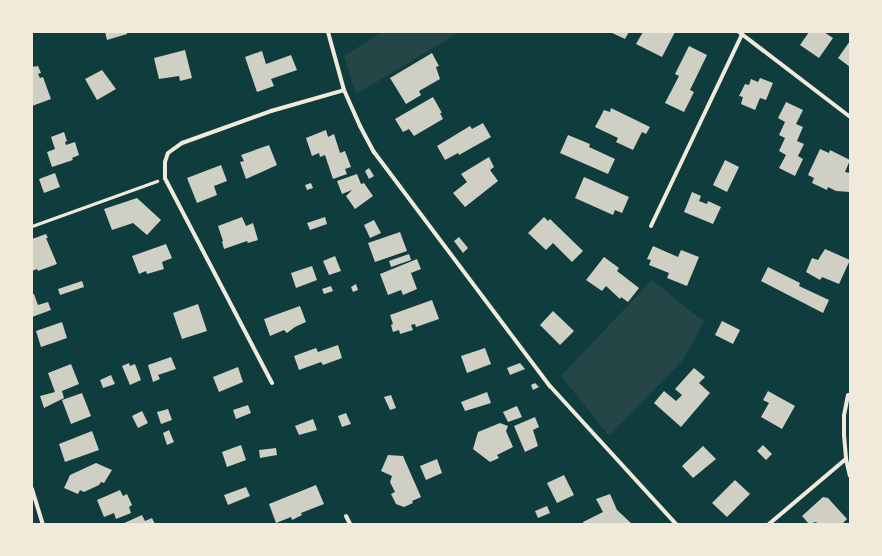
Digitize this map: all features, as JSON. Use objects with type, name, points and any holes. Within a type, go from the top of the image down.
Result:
[{"type":"street","points":[[328,32],[344,90],[360,126],[374,152],[550,386],[676,524]]},
{"type":"street","points":[[651,226],[740,33],[850,117]]},
{"type":"street","points":[[272,383],[165,178],[163,170],[168,153],[182,143],[271,111],[344,90]]},
{"type":"street","points":[[848,395],[844,415],[846,458],[850,476]]},
{"type":"street","points":[[769,524],[846,458]]},
{"type":"street","points":[[32,489],[43,524]]},
{"type":"street","points":[[346,516],[350,524]]},
{"type":"path","points":[[32,226],[165,178]]},
{"type":"shaded area","points":[[382,32],[460,32],[356,94],[344,56]]},
{"type":"shaded area","points":[[652,280],[704,322],[683,360],[609,436],[561,376]]},
{"type":"building","points":[[105,32],[127,32],[127,34],[107,40]]},
{"type":"building","points":[[610,32],[629,32],[625,39]]},
{"type":"building","points":[[643,32],[675,32],[662,57],[636,44]]},
{"type":"building","points":[[809,32],[824,32],[833,38],[819,58],[800,45]]},
{"type":"building","points":[[850,41],[850,67],[838,58]]},
{"type":"building","points":[[689,46],[707,55],[690,90],[694,92],[684,112],[665,103],[679,76],[675,74]]},
{"type":"building","points":[[185,50],[192,78],[180,81],[179,76],[159,79],[154,58]]},
{"type":"building","points":[[262,51],[266,64],[291,55],[297,70],[271,79],[274,86],[257,92],[245,57]]},
{"type":"building","points":[[432,53],[439,66],[436,67],[440,79],[419,91],[421,95],[406,104],[390,78]]},
{"type":"building","points":[[38,66],[41,73],[38,74],[40,78],[43,77],[51,99],[32,106],[32,67]]},
{"type":"building","points":[[102,70],[116,89],[97,100],[85,79]]},
{"type":"building","points":[[760,78],[773,83],[766,100],[760,98],[755,110],[741,104],[743,97],[739,96],[745,84],[749,85],[751,79],[758,82]]},
{"type":"building","points":[[433,97],[442,113],[440,113],[443,119],[414,136],[409,129],[403,132],[395,119]]},
{"type":"building","points":[[786,102],[803,110],[796,124],[803,127],[797,141],[804,144],[798,156],[803,159],[795,176],[779,168],[786,155],[779,151],[785,138],[779,135],[785,122],[778,118]]},
{"type":"building","points":[[611,108],[650,127],[646,134],[642,132],[633,150],[616,142],[618,138],[595,127],[604,110],[610,112]]},
{"type":"building","points":[[483,123],[491,137],[459,155],[458,153],[445,160],[437,146],[470,126],[472,129]]},
{"type":"building","points":[[326,130],[328,137],[334,134],[340,153],[345,151],[351,167],[345,169],[347,174],[333,179],[325,155],[320,157],[319,153],[312,156],[306,138]]},
{"type":"building","points":[[64,132],[67,141],[65,142],[66,145],[75,142],[79,155],[72,158],[73,160],[52,167],[47,152],[55,149],[51,137]]},
{"type":"building","points":[[568,135],[590,144],[589,147],[615,159],[608,174],[560,153]]},
{"type":"building","points":[[269,145],[277,165],[246,179],[240,162],[244,161],[241,155]]},
{"type":"building","points":[[820,149],[829,153],[830,150],[850,160],[845,172],[850,173],[850,192],[836,191],[828,187],[827,190],[812,183],[814,178],[808,175]]},
{"type":"building","points":[[489,157],[494,167],[490,170],[498,181],[465,207],[453,193],[467,182],[461,174]]},
{"type":"building","points":[[725,160],[739,167],[727,192],[713,185]]},
{"type":"building","points":[[221,165],[227,181],[214,186],[217,195],[197,203],[187,178]]},
{"type":"building","points":[[369,168],[374,176],[369,179],[365,171]]},
{"type":"building","points":[[55,173],[60,187],[44,193],[39,179]]},
{"type":"building","points":[[357,174],[361,184],[364,183],[373,196],[355,209],[346,196],[352,190],[342,194],[337,181]]},
{"type":"building","points":[[584,177],[629,197],[622,213],[615,210],[613,215],[575,198]]},
{"type":"building","points":[[311,183],[313,188],[307,190],[305,185]]},
{"type":"building","points":[[692,192],[701,196],[699,201],[707,204],[708,201],[721,207],[713,224],[684,212]]},
{"type":"building","points":[[137,198],[161,220],[147,235],[133,223],[112,230],[104,209]]},
{"type":"building","points":[[242,217],[246,226],[253,223],[258,240],[248,243],[247,241],[224,249],[218,226]]},
{"type":"building","points":[[325,217],[327,224],[310,230],[307,223]]},
{"type":"building","points":[[544,217],[548,221],[550,219],[583,251],[572,262],[553,243],[546,250],[528,233]]},
{"type":"building","points":[[374,220],[381,233],[370,238],[364,225]]},
{"type":"building","points":[[400,232],[407,251],[375,262],[368,243]]},
{"type":"building","points":[[46,234],[48,238],[46,238],[57,264],[38,271],[37,269],[32,271],[32,239]]},
{"type":"building","points":[[459,237],[468,248],[463,253],[454,241]]},
{"type":"building","points":[[166,244],[172,258],[162,262],[164,269],[147,274],[146,271],[139,274],[132,256]]},
{"type":"building","points":[[653,246],[678,257],[681,250],[699,257],[687,286],[667,278],[669,273],[649,265],[651,260],[647,259]]},
{"type":"building","points":[[825,249],[850,260],[839,284],[822,277],[820,280],[806,272],[812,258],[818,260]]},
{"type":"building","points":[[409,254],[411,260],[391,267],[389,261]]},
{"type":"building","points":[[335,256],[341,271],[329,275],[323,261]]},
{"type":"building","points":[[604,257],[619,268],[617,271],[639,288],[628,302],[621,297],[620,299],[606,286],[602,291],[586,280]]},
{"type":"building","points":[[417,259],[421,269],[411,273],[417,289],[403,295],[401,290],[388,295],[380,274]]},
{"type":"building","points":[[312,266],[317,280],[296,288],[291,273]]},
{"type":"building","points":[[768,267],[800,283],[799,286],[829,300],[823,313],[761,281]]},
{"type":"building","points":[[82,281],[84,287],[60,295],[58,289]]},
{"type":"building","points":[[356,284],[358,290],[353,292],[351,287]]},
{"type":"building","points":[[331,286],[333,291],[324,294],[322,289]]},
{"type":"building","points":[[32,294],[34,294],[38,305],[48,302],[51,310],[32,317]]},
{"type":"building","points":[[432,300],[439,319],[416,327],[415,324],[411,325],[413,330],[400,334],[399,330],[393,332],[391,325],[393,324],[390,315]]},
{"type":"building","points":[[198,304],[207,331],[182,339],[173,313]]},
{"type":"building","points":[[300,306],[306,322],[287,333],[284,330],[270,336],[264,319]]},
{"type":"building","points":[[553,311],[574,331],[560,345],[540,325]]},
{"type":"building","points":[[722,321],[740,330],[733,344],[715,335]]},
{"type":"building","points":[[62,322],[67,338],[41,347],[36,331]]},
{"type":"building","points":[[338,345],[342,358],[323,365],[321,362],[299,370],[294,356],[316,348],[318,352]]},
{"type":"building","points":[[485,348],[491,364],[467,373],[461,356]]},
{"type":"building","points":[[171,357],[176,369],[158,375],[160,379],[153,382],[148,365]]},
{"type":"building","points":[[129,363],[130,366],[135,364],[141,380],[130,385],[122,366]]},
{"type":"building","points":[[520,363],[525,369],[510,375],[507,368]]},
{"type":"building","points":[[71,364],[79,384],[62,391],[64,398],[44,408],[40,396],[55,392],[48,373]]},
{"type":"building","points":[[238,367],[243,382],[219,392],[213,377]]},
{"type":"building","points":[[694,368],[705,377],[699,383],[710,393],[681,427],[654,403],[664,391],[676,401],[682,395],[675,389]]},
{"type":"building","points":[[111,375],[115,384],[103,388],[100,380]]},
{"type":"building","points":[[535,383],[539,387],[533,390],[531,385]]},
{"type":"building","points":[[768,391],[795,406],[782,429],[761,417],[769,403],[763,400]]},
{"type":"building","points":[[487,392],[491,403],[465,411],[461,402]]},
{"type":"building","points":[[82,393],[91,416],[71,424],[62,400]]},
{"type":"building","points":[[391,395],[396,408],[390,410],[384,397]]},
{"type":"building","points":[[248,405],[251,413],[236,419],[233,410]]},
{"type":"building","points":[[517,406],[522,417],[508,422],[503,412]]},
{"type":"building","points":[[168,409],[172,420],[161,424],[157,412]]},
{"type":"building","points":[[142,411],[148,423],[138,428],[132,416]]},
{"type":"building","points":[[346,413],[351,424],[342,427],[338,416]]},
{"type":"building","points":[[535,417],[539,427],[533,430],[538,446],[525,452],[514,426]]},
{"type":"building","points":[[313,419],[317,430],[299,435],[295,426]]},
{"type":"building","points":[[500,423],[508,426],[506,431],[513,447],[497,455],[499,458],[490,462],[473,449],[478,432]]},
{"type":"building","points":[[169,430],[174,442],[167,445],[163,433]]},
{"type":"building","points":[[92,431],[99,450],[65,462],[59,444]]},
{"type":"building","points":[[241,445],[246,460],[227,467],[222,452]]},
{"type":"building","points":[[763,445],[772,454],[766,460],[757,451]]},
{"type":"building","points":[[703,446],[716,459],[693,478],[682,466]]},
{"type":"building","points":[[276,448],[277,455],[260,458],[259,450]]},
{"type":"building","points":[[388,455],[403,456],[421,497],[404,507],[396,504],[391,494],[395,492],[390,482],[392,476],[381,471]]},
{"type":"building","points":[[437,459],[442,473],[426,480],[420,466]]},
{"type":"building","points":[[96,463],[112,470],[104,483],[101,482],[99,485],[84,492],[80,490],[78,494],[64,488],[70,475]]},
{"type":"building","points":[[564,475],[574,495],[557,503],[547,483]]},
{"type":"building","points":[[735,480],[750,494],[727,517],[712,503]]},
{"type":"building","points":[[316,485],[324,504],[301,513],[302,515],[292,520],[291,517],[276,523],[269,504]]},
{"type":"building","points":[[246,487],[250,496],[228,505],[224,495]]},
{"type":"building","points":[[120,490],[123,496],[127,494],[132,505],[129,507],[131,513],[116,519],[114,513],[104,517],[97,500]]},
{"type":"building","points":[[610,494],[617,510],[632,524],[584,524],[583,522],[603,512],[596,499]]},
{"type":"building","points":[[823,497],[828,498],[847,519],[842,524],[818,524],[816,522],[809,524],[802,516]]},
{"type":"building","points":[[547,506],[550,513],[538,518],[535,511]]},
{"type":"building","points":[[142,515],[145,521],[152,518],[155,524],[122,524]]}]
